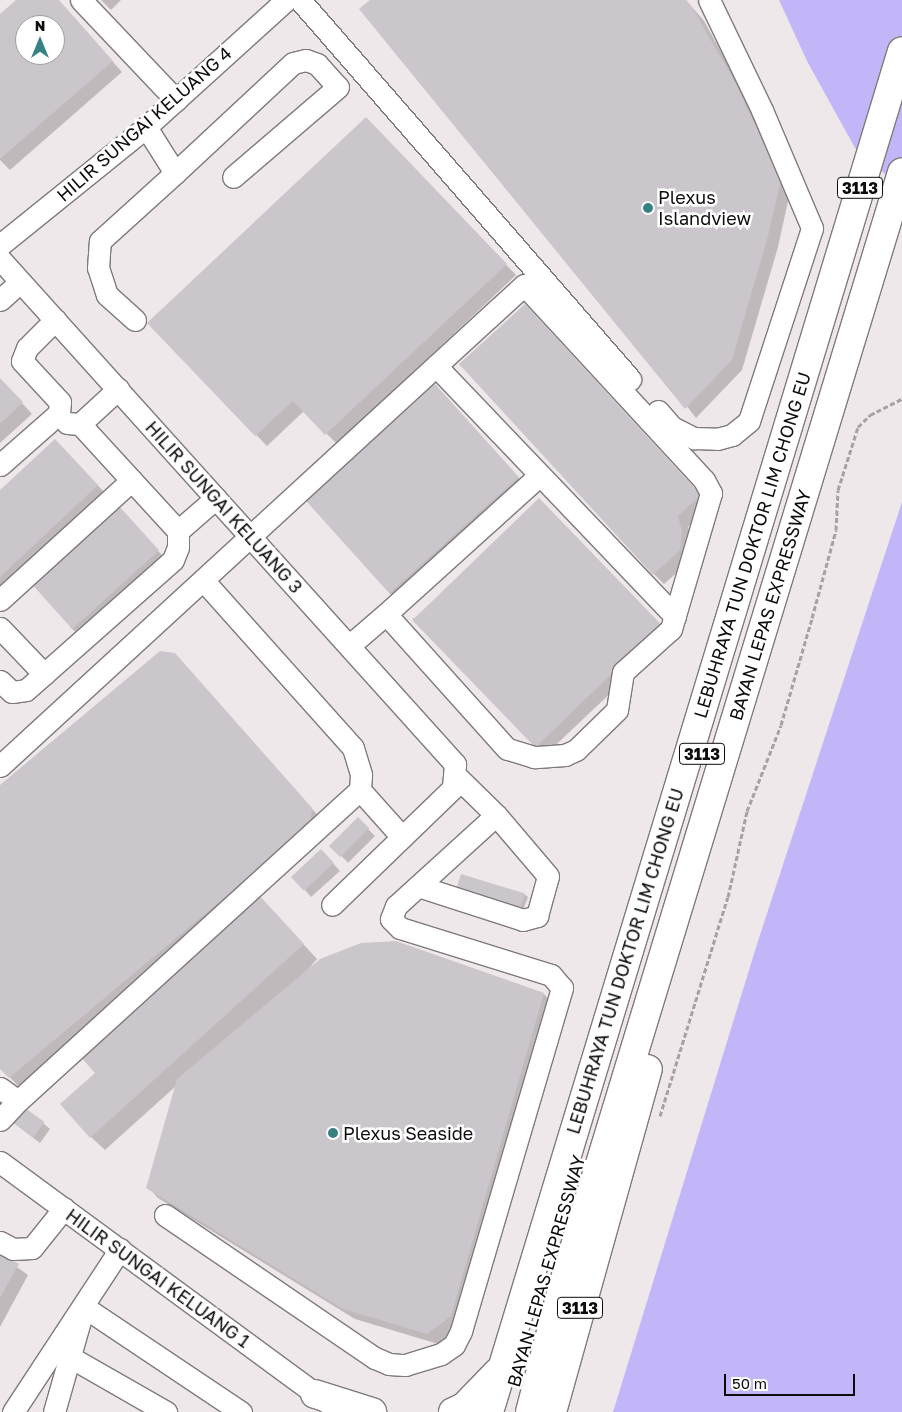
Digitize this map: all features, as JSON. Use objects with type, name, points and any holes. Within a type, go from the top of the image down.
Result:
[{"type":"highway","name":"LEBUHRAYA TUN DOKTOR LIM CHONG EU","points":[[488,1412],[902,51]]},
{"type":"highway","name":"BAYAN LEPAS EXPRESSWAY","points":[[506,1412],[542,1274],[902,97]]},
{"type":"highway","name":"BAYAN LEPAS EXPRESSWAY","points":[[530,1412],[567,1272],[902,172]]},
{"type":"highway","name":"3113","points":[[552,1412],[656,1040],[902,225]]},
{"type":"highway","points":[[453,1412],[464,1407],[500,1370]]},
{"type":"highway","points":[[323,1403],[372,1412]]},
{"type":"street","points":[[81,0],[176,100]]},
{"type":"street","name":"HILIR SUNGAI KELUANG 4","points":[[0,245],[146,127],[286,0]]},
{"type":"street","points":[[300,0],[672,427],[694,438],[717,439],[732,435],[749,421],[812,228],[762,110],[710,0]]},
{"type":"street","points":[[135,320],[107,295],[98,268],[100,241],[293,63],[306,60],[317,64],[338,87],[233,177]]},
{"type":"street","points":[[146,127],[175,173]]},
{"type":"street","name":"HILIR SUNGAI KELUANG 3","points":[[0,260],[448,754],[456,776]]},
{"type":"street","points":[[0,300],[20,282]]},
{"type":"street","points":[[0,766],[524,285],[704,480],[711,493],[671,629],[623,672],[620,705],[613,715],[576,750],[565,755],[534,757],[507,749],[386,614]]},
{"type":"street","points":[[0,465],[60,414],[60,402],[22,361],[27,348],[55,320]]},
{"type":"street","points":[[436,366],[675,616]]},
{"type":"street","points":[[80,424],[118,389]]},
{"type":"street","points":[[0,475],[52,429],[71,422],[80,424],[178,532],[178,547],[173,560],[44,674],[21,693],[12,692],[0,682]]},
{"type":"street","points":[[350,645],[540,475]]},
{"type":"street","points":[[0,600],[132,480]]},
{"type":"street","points":[[178,532],[216,498]]},
{"type":"street","points":[[0,1120],[18,1101],[360,790],[362,775],[353,748],[203,580]]},
{"type":"street","points":[[0,628],[44,674]]},
{"type":"street","points":[[418,886],[523,920],[537,916],[548,885],[548,876],[496,815],[456,776]]},
{"type":"street","points":[[332,905],[453,788],[456,776]]},
{"type":"street","points":[[360,790],[402,837]]},
{"type":"street","points":[[165,1215],[375,1358],[389,1364],[405,1365],[441,1354],[454,1345],[461,1331],[562,988],[551,976],[394,925],[392,912],[496,815]]},
{"type":"street","points":[[0,1088],[18,1101]]},
{"type":"street","name":"HILIR SUNGAI KELUANG 1","points":[[0,1162],[323,1403],[339,1412]]},
{"type":"street","points":[[0,1242],[13,1249],[32,1248],[64,1208]]},
{"type":"street","points":[[0,1407],[12,1412],[84,1307],[120,1250]]},
{"type":"street","points":[[54,1412],[84,1307]]},
{"type":"street","points":[[84,1307],[240,1412]]},
{"type":"street","points":[[70,1357],[166,1412]]},
{"type":"street","name":"HILIR SUNGAI KELUANG 1","points":[[323,1403],[347,1412]]},
{"type":"path","points":[[658,1122],[728,898],[747,811],[781,725],[812,618],[836,530],[838,490],[858,427],[870,415],[902,399]]},
{"type":"shaded area","points":[[779,0],[902,0],[902,189],[855,148],[807,61]]},
{"type":"shaded area","points":[[902,502],[902,1412],[613,1412],[758,941]]},
{"type":"building","points":[[16,0],[59,0],[113,61],[0,159],[0,14]]},
{"type":"building","name":"Plexus Islandview","points":[[370,0],[686,0],[693,9],[736,84],[781,180],[768,236],[732,360],[685,409],[359,9]]},
{"type":"building","points":[[366,117],[507,264],[325,435],[293,401],[255,436],[147,323]]},
{"type":"building","points":[[525,304],[701,495],[678,516],[682,531],[680,550],[653,575],[459,364]]},
{"type":"building","points":[[0,378],[23,402],[0,424]]},
{"type":"building","points":[[435,384],[519,477],[389,593],[306,500]]},
{"type":"building","points":[[55,439],[98,485],[0,577],[0,490]]},
{"type":"building","points":[[539,498],[662,625],[535,748],[412,620]]},
{"type":"building","points":[[119,506],[159,551],[72,629],[32,584]]},
{"type":"building","points":[[160,651],[175,653],[312,808],[310,826],[9,1078],[0,1069],[0,785]]},
{"type":"building","points":[[358,817],[369,828],[340,857],[329,846]]},
{"type":"building","points":[[321,849],[334,863],[304,891],[291,877]]},
{"type":"building","points":[[461,874],[525,894],[520,909],[456,889]]},
{"type":"building","points":[[258,894],[304,944],[90,1138],[60,1104],[95,1073],[79,1055]]},
{"type":"building","name":"Plexus Seaside","points":[[396,941],[544,993],[451,1316],[427,1334],[343,1309],[146,1188],[177,1079],[320,959],[361,943]]},
{"type":"building","points":[[25,1108],[44,1122],[33,1137],[14,1123]]},
{"type":"building","points":[[0,1254],[19,1264],[0,1298]]},
{"type":"place","name":"Plexus Islandview","points":[[648,208]]},
{"type":"place","name":"Plexus Seaside","points":[[333,1133]]}]
